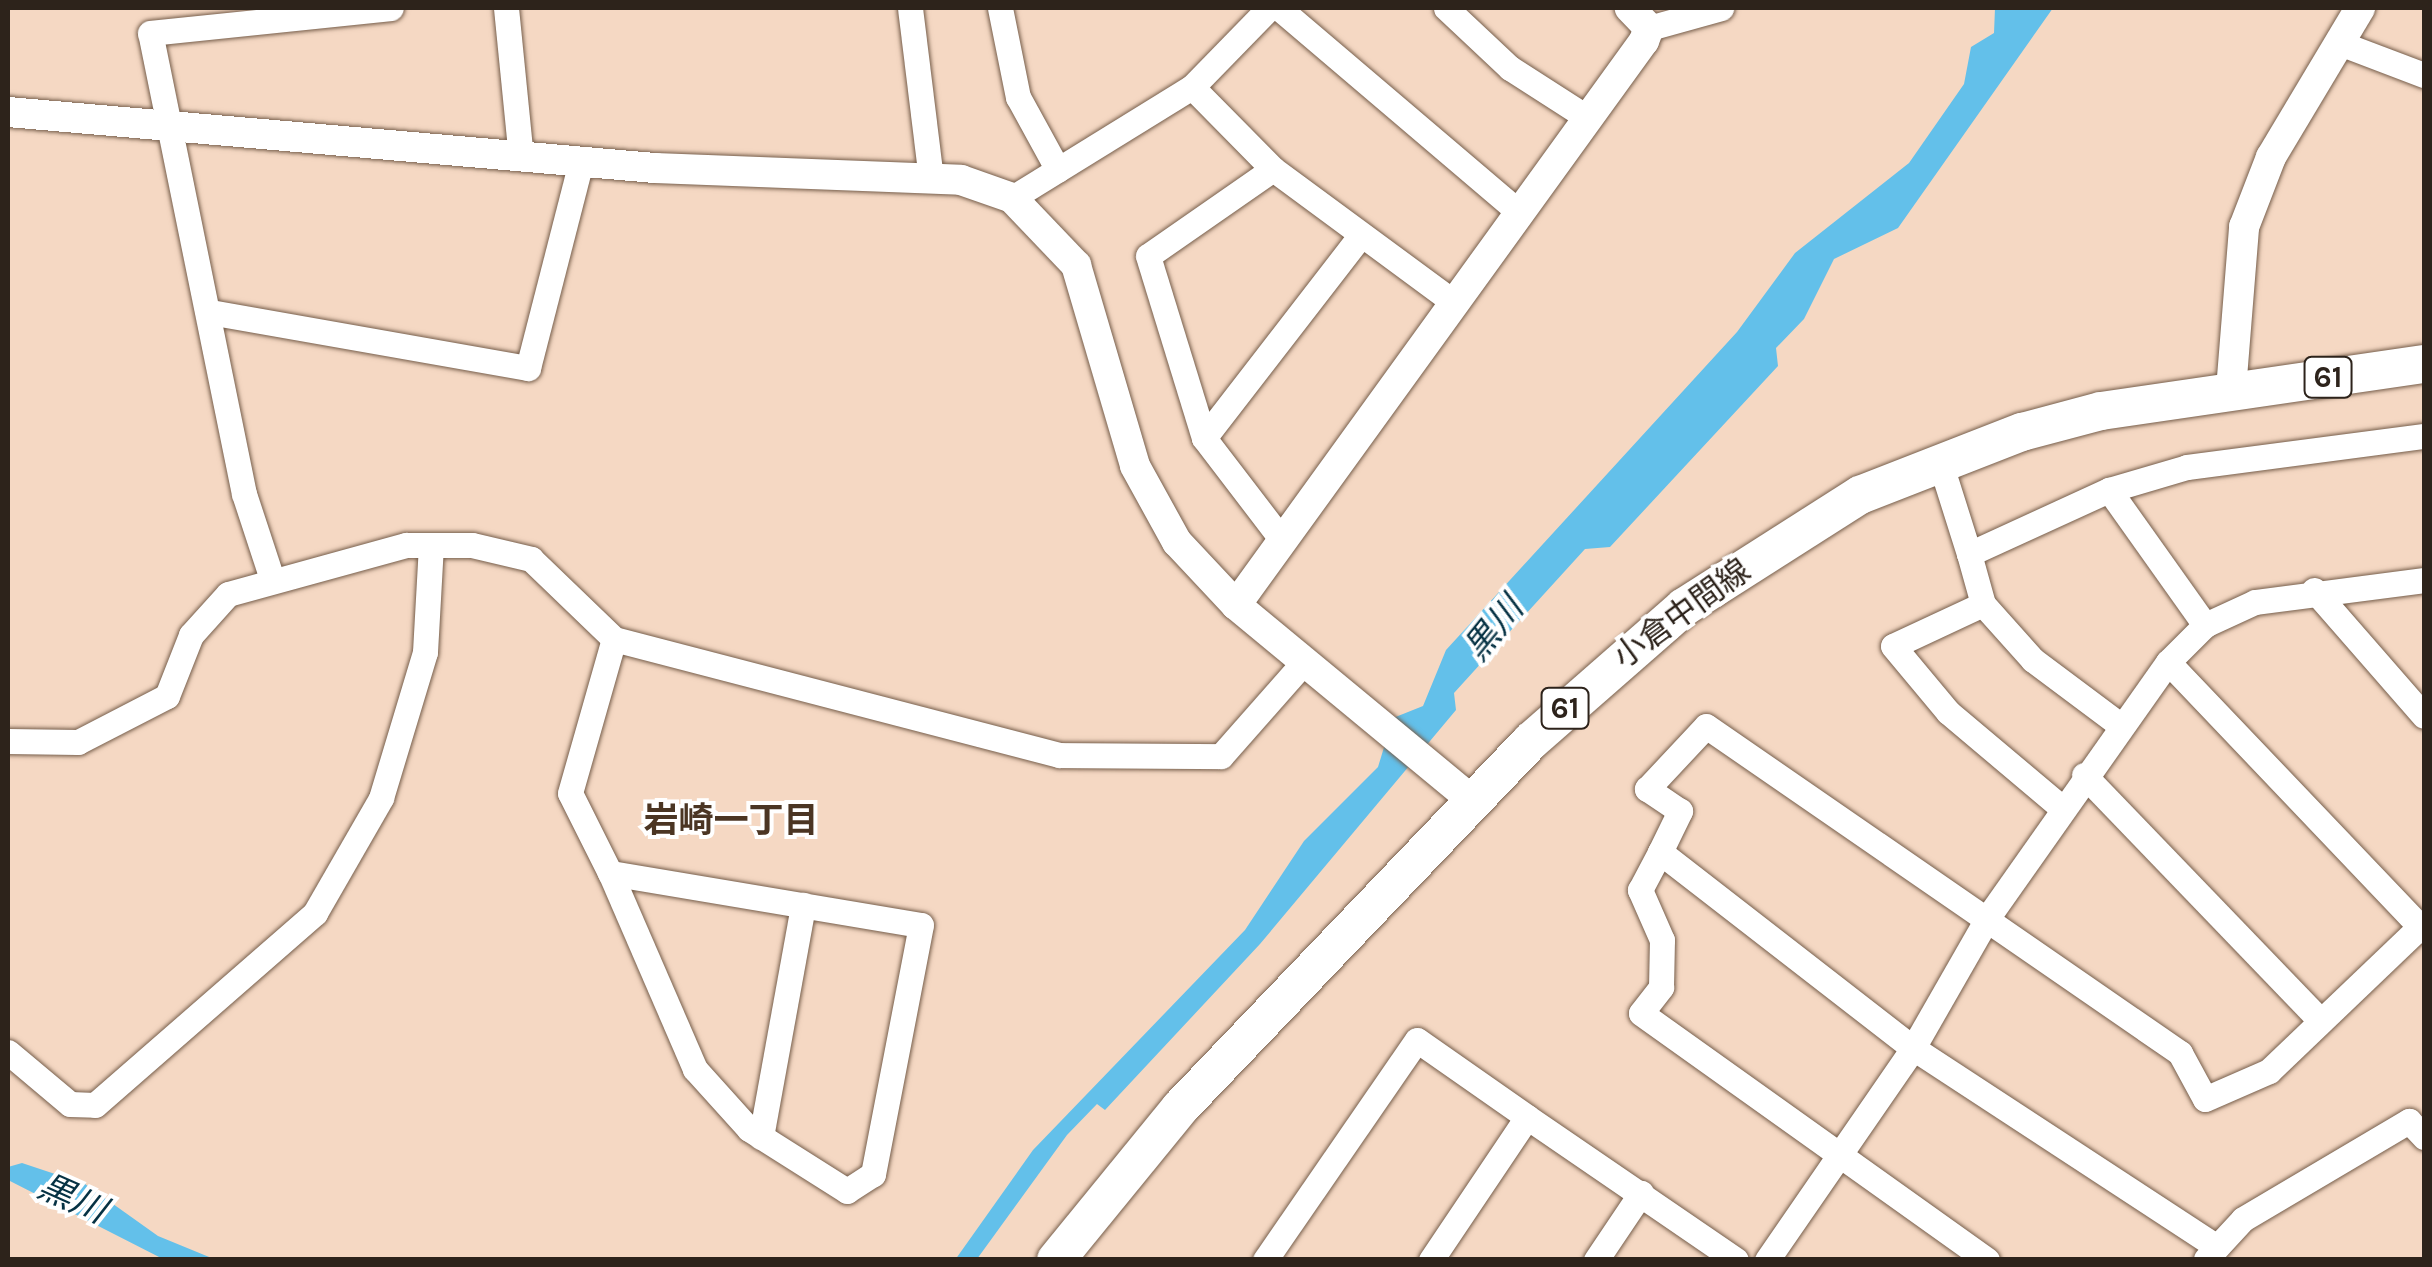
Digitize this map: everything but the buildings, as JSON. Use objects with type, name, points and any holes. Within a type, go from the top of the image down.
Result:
[{"type":"main road","name":"61","points":[[2231,390],[2424,364]]},
{"type":"main road","name":"小倉中間線","points":[[1056,1260],[1180,1108],[1596,679],[1684,606],[1860,494],[1940,462],[2101,411],[2231,390]]},
{"type":"street","points":[[271,576],[244,494],[210,312],[150,33],[391,8]]},
{"type":"street","points":[[506,8],[521,157]]},
{"type":"street","points":[[910,8],[931,178]]},
{"type":"street","points":[[1000,8],[1018,97],[1058,170]]},
{"type":"street","points":[[1012,198],[1192,88],[1269,8]]},
{"type":"street","points":[[1279,8],[1520,213]]},
{"type":"street","points":[[1446,8],[1510,68],[1588,118]]},
{"type":"street","points":[[1236,605],[1588,118],[1640,18],[1720,8]]},
{"type":"street","points":[[2231,390],[2244,227],[2270,157],[2360,8]]},
{"type":"street","points":[[2337,42],[2424,75]]},
{"type":"street","points":[[1192,88],[1273,169],[1455,303]]},
{"type":"street","points":[[8,112],[172,130],[581,162],[931,178],[1012,198],[1076,266],[1135,466],[1178,542],[1236,605],[1474,802]]},
{"type":"street","points":[[210,312],[528,368],[581,162]]},
{"type":"street","points":[[1273,169],[1148,256],[1204,438],[1282,540]]},
{"type":"street","points":[[1204,438],[1360,236]]},
{"type":"street","points":[[1969,554],[2109,490],[2221,461],[2424,436]]},
{"type":"street","points":[[1940,462],[1983,604],[2033,660],[2120,724]]},
{"type":"street","points":[[2109,490],[2204,625]]},
{"type":"street","points":[[8,741],[78,742],[167,696],[191,635],[228,594],[271,576],[430,545],[531,559],[614,639],[1059,754],[1221,756],[1304,662]]},
{"type":"street","points":[[8,1052],[70,1104],[96,1104],[315,912],[381,798],[425,652],[430,545]]},
{"type":"street","points":[[1767,1260],[1914,1048],[1988,918],[2084,775],[2168,662],[2204,625],[2314,590],[2424,580]]},
{"type":"street","points":[[2314,590],[2424,716]]},
{"type":"street","points":[[1983,604],[1893,646],[1948,712],[2064,809]]},
{"type":"street","points":[[610,872],[920,925],[873,1174],[847,1191],[761,1137],[695,1069],[610,872],[570,793],[614,639]]},
{"type":"street","points":[[1987,1260],[1838,1159],[1641,1012],[1662,987],[1662,940],[1640,890],[1680,812],[1647,790],[1706,726],[2180,1053],[2204,1099],[2268,1071],[2319,1019],[2423,927],[2168,662]]},
{"type":"street","points":[[2084,775],[2319,1019]]},
{"type":"street","points":[[1660,852],[1914,1048],[2211,1253],[2243,1219],[2408,1121],[2424,1137]]},
{"type":"street","points":[[761,1137],[803,905]]},
{"type":"street","points":[[1265,1260],[1417,1040],[1736,1260]]},
{"type":"street","points":[[1431,1260],[1526,1117]]},
{"type":"street","points":[[1596,1260],[1641,1193]]},
{"type":"water","name":"黒川","points":[[1995,8],[2053,8],[1898,228],[1834,259],[1804,319],[1776,348],[1778,366],[1610,547],[1585,549],[1454,693],[1456,710],[1260,944],[1105,1110],[1097,1104],[1067,1135],[977,1259],[955,1260],[1033,1150],[1245,930],[1304,841],[1378,767],[1393,718],[1423,706],[1446,650],[1737,332],[1795,253],[1909,163],[1964,84],[1971,47],[1994,33]]},
{"type":"water","name":"黒川","points":[[22,1163],[85,1184],[158,1236],[214,1259],[163,1259],[8,1180],[8,1167]]},
{"type":"district","name":"岩崎一丁目","points":[[731,821]]}]
